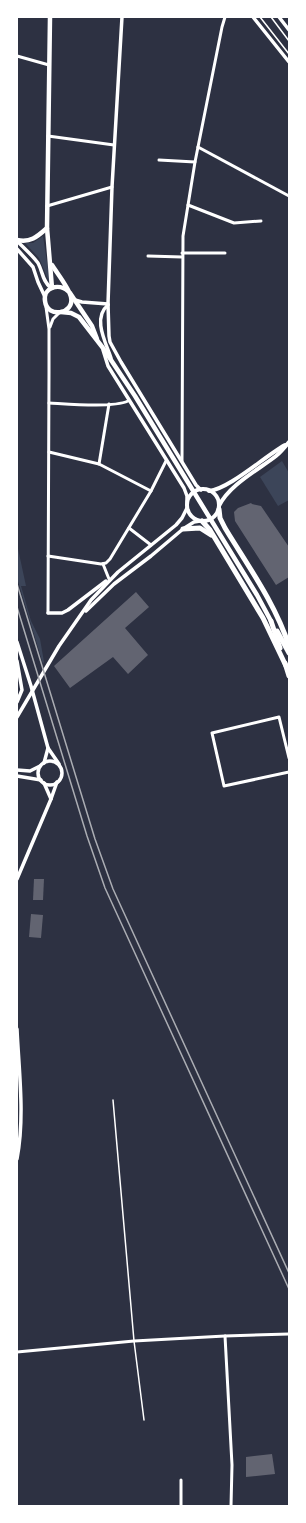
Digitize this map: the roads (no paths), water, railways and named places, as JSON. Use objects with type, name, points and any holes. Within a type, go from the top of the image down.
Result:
[{"type":"highway","points":[[219,508],[220,518],[225,528],[267,597],[282,627],[289,646]]},
{"type":"highway","points":[[201,521],[210,530],[263,618],[286,666]]},
{"type":"highway","points":[[183,529],[195,527],[204,529],[211,535],[221,549]]},
{"type":"highway","points":[[271,621],[289,676]]},
{"type":"highway","points":[[271,621],[289,653]]},
{"type":"main road","points":[[50,17],[47,228],[52,288]]},
{"type":"main road","points":[[17,240],[31,240],[47,228]]},
{"type":"main road","points":[[51,264],[92,326],[98,343]]},
{"type":"main road","points":[[60,313],[67,310],[71,299],[69,292],[60,286],[52,288],[47,292],[45,297],[46,305],[51,311],[60,313],[71,313],[78,318],[103,348],[140,403],[271,621]]},
{"type":"main road","points":[[289,443],[278,455],[227,494],[216,515],[212,519],[201,521],[192,516],[187,507],[191,495],[201,490],[209,491],[218,489],[275,450],[289,443]]},
{"type":"main road","points":[[209,491],[216,496],[219,508]]},
{"type":"street","points":[[117,17],[122,18],[112,187],[108,304],[109,336],[115,352],[196,486],[201,490]]},
{"type":"street","points":[[182,461],[183,236],[195,162],[225,17]]},
{"type":"street","points":[[253,17],[289,62]]},
{"type":"street","points":[[279,17],[289,30]]},
{"type":"street","points":[[17,56],[50,65]]},
{"type":"street","points":[[48,136],[114,145]]},
{"type":"street","points":[[198,147],[289,196]]},
{"type":"street","points":[[159,160],[195,162]]},
{"type":"street","points":[[47,206],[112,187]]},
{"type":"street","points":[[188,205],[234,223],[261,221]]},
{"type":"street","points":[[17,240],[36,260],[40,267],[44,281],[52,288]]},
{"type":"street","points":[[17,249],[33,267],[45,297]]},
{"type":"street","points":[[148,256],[226,253]]},
{"type":"street","points":[[75,300],[108,304]]},
{"type":"street","points":[[108,304],[103,311],[101,322],[104,337],[114,365]]},
{"type":"street","points":[[46,305],[49,329],[48,613],[62,613],[68,610],[109,579],[182,518],[187,507],[186,493],[128,401],[108,366],[103,348]]},
{"type":"street","points":[[49,329],[53,319],[60,313]]},
{"type":"street","points":[[49,403],[119,404],[128,401]]},
{"type":"street","points":[[99,464],[109,404]]},
{"type":"street","points":[[49,452],[99,464],[151,491]]},
{"type":"street","points":[[48,556],[103,564],[110,560],[151,491],[166,461]]},
{"type":"street","points":[[80,616],[114,584],[183,529],[194,522],[201,521]]},
{"type":"street","points":[[129,528],[151,545]]},
{"type":"street","points":[[103,564],[109,579]]},
{"type":"street","points":[[17,717],[59,646],[91,600],[118,572]]},
{"type":"street","points":[[17,642],[48,748],[62,769],[62,774],[57,782],[52,799],[17,879]]},
{"type":"street","points":[[17,661],[22,690],[17,702]]},
{"type":"street","points":[[22,690],[31,686]]},
{"type":"street","points":[[289,758],[280,717],[212,733],[224,786],[289,772]]},
{"type":"street","points":[[48,748],[38,774],[52,799]]},
{"type":"street","points":[[17,770],[26,772],[33,771],[42,764],[51,761],[59,764]]},
{"type":"street","points":[[17,776],[42,781],[50,785],[57,782]]},
{"type":"street","points":[[17,1029],[21,1109],[21,1140],[17,1160]]},
{"type":"street","points":[[17,1352],[134,1341],[289,1334]]},
{"type":"street","points":[[225,1336],[232,1465],[231,1506]]},
{"type":"street","points":[[181,1480],[181,1506]]},
{"type":"lane","points":[[260,17],[289,54]]},
{"type":"lane","points":[[271,17],[289,41]]},
{"type":"lane","points":[[113,1100],[134,1341],[144,1420]]},
{"type":"railway","points":[[17,584],[95,839],[113,889],[289,1273]]},
{"type":"railway","points":[[17,607],[87,836],[105,888],[289,1289]]}]
